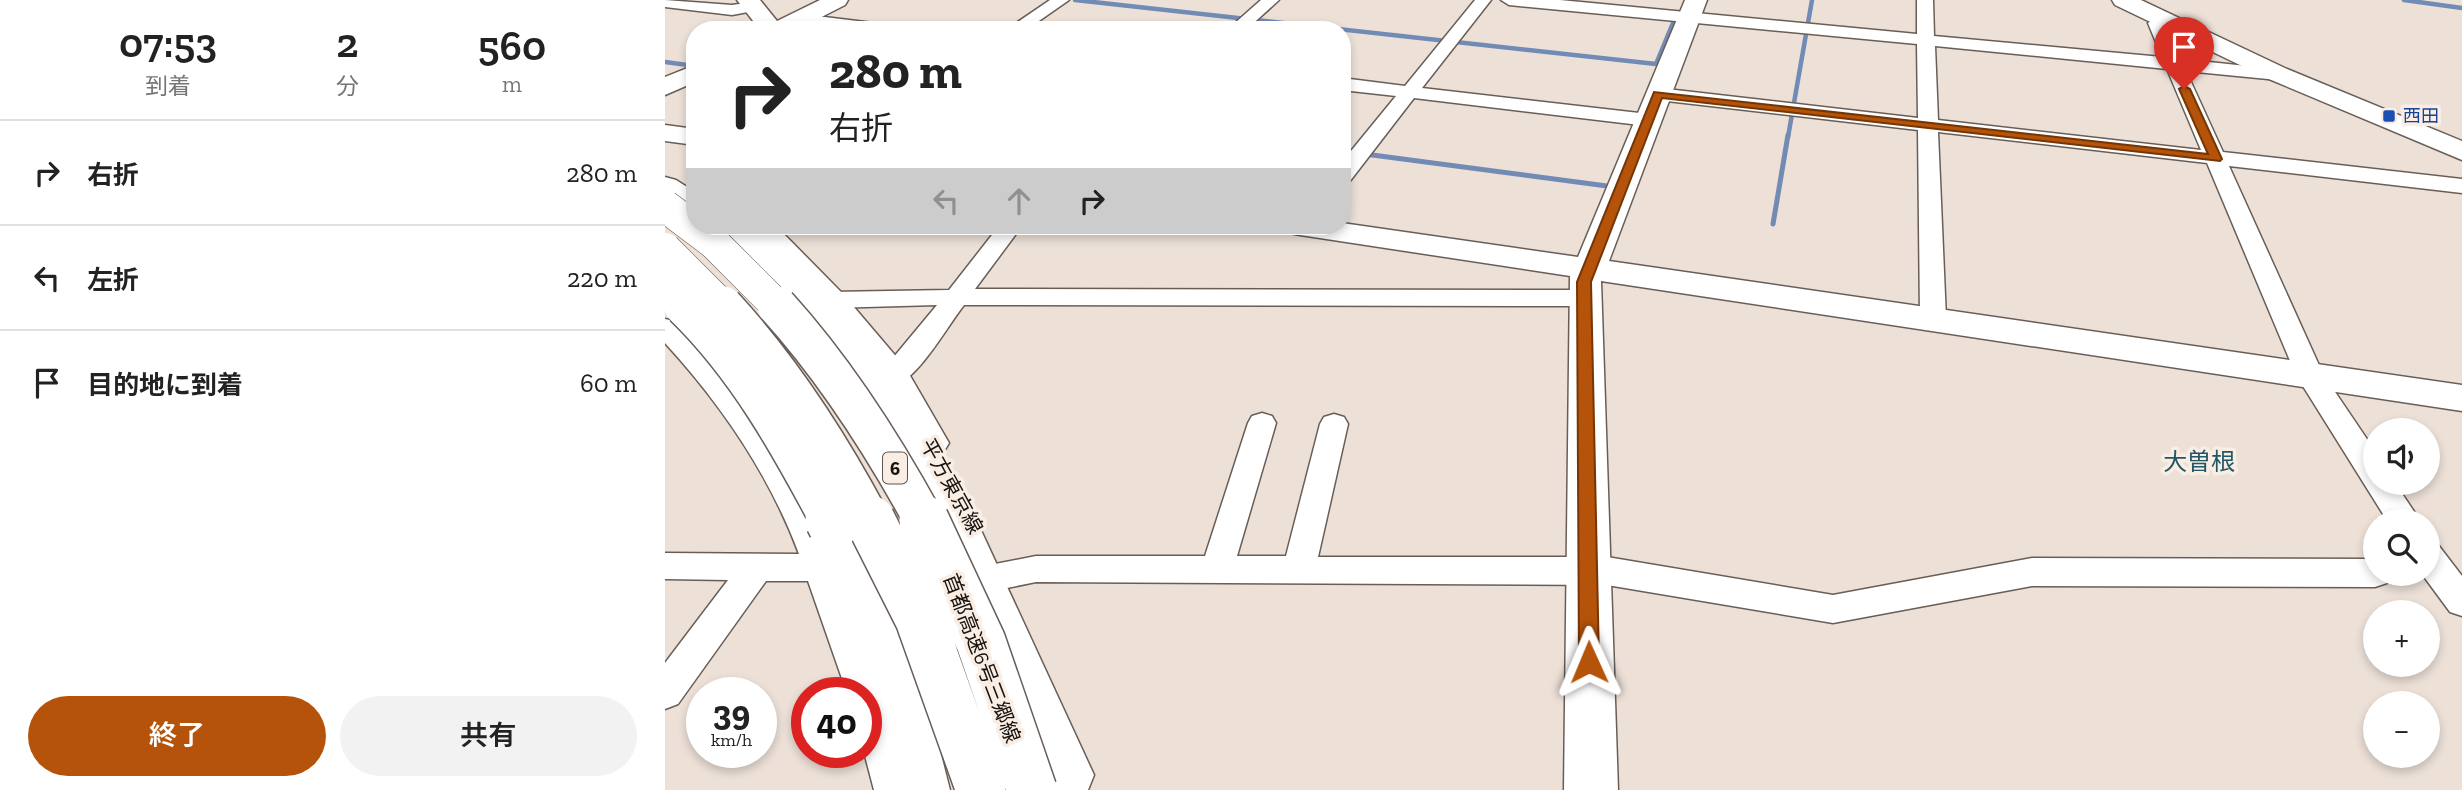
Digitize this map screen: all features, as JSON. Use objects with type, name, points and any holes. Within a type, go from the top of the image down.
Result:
[{"type":"main road","points":[[796,21],[837,0]]},
{"type":"main road","points":[[2123,0],[2278,74],[2462,151]]},
{"type":"main road","points":[[750,3],[765,21]]},
{"type":"main road","points":[[1591,790],[1585,283],[1692,8]]},
{"type":"main road","points":[[665,87],[686,76]]},
{"type":"main road","points":[[665,133],[686,136]]},
{"type":"main road","points":[[665,187],[686,200]]},
{"type":"main road","name":"首都高速6号三郷線","points":[[665,206],[686,222]]},
{"type":"main road","points":[[689,235],[680,246],[676,275],[740,341],[792,418],[869,562],[903,647],[946,790]]},
{"type":"main road","name":"首都高速6号三郷線","points":[[702,235],[728,255],[766,293],[850,398],[900,476],[1057,785]]},
{"type":"main road","points":[[732,235],[796,285],[845,336],[933,474],[1015,663],[1057,785]]},
{"type":"main road","name":"平方東京線","points":[[767,235],[830,300],[892,376],[1002,575],[1057,785]]},
{"type":"main road","points":[[1346,235],[1585,283],[1933,319],[2462,398]]},
{"type":"main road","name":"6","points":[[665,249],[729,310],[769,360],[856,492],[919,618],[981,790]]},
{"type":"main road","points":[[665,288],[699,319],[751,387],[790,445],[834,526],[903,708],[923,790]]},
{"type":"street","points":[[1028,21],[1061,0]]},
{"type":"street","points":[[1246,21],[1271,0]]},
{"type":"street","points":[[1351,165],[1483,0]]},
{"type":"street","points":[[1509,0],[1692,8],[1925,41],[2278,74]]},
{"type":"street","points":[[1925,0],[1933,319]]},
{"type":"street","points":[[665,2],[732,10],[750,3]]},
{"type":"street","points":[[800,19],[816,21]]},
{"type":"street","points":[[2162,19],[2156,23],[2310,376],[2363,458]]},
{"type":"street","points":[[1351,85],[1648,120]]},
{"type":"street","points":[[1658,94],[2462,186]]},
{"type":"street","points":[[892,376],[905,364],[1004,235]]},
{"type":"street","points":[[830,300],[1585,283]]},
{"type":"street","points":[[665,327],[717,382],[755,438],[807,533],[862,676],[894,790]]},
{"type":"street","points":[[755,438],[792,418]]},
{"type":"street","points":[[1216,569],[1262,424]]},
{"type":"street","points":[[1299,569],[1333,424]]},
{"type":"street","points":[[665,566],[822,568]]},
{"type":"street","points":[[665,692],[757,567]]},
{"type":"street","points":[[1002,575],[1036,569],[1587,570],[1607,571],[1833,609],[2032,572],[2363,573]]},
{"type":"street","points":[[2440,570],[2462,603]]},
{"type":"waterway","points":[[1075,0],[1266,21]]},
{"type":"waterway","points":[[1788,137],[1812,0]]},
{"type":"waterway","points":[[2404,0],[2462,8]]},
{"type":"waterway","points":[[1351,30],[1656,64],[1675,18]]},
{"type":"waterway","points":[[665,62],[686,65]]},
{"type":"waterway","points":[[1773,224],[1788,135]]},
{"type":"waterway","points":[[1351,152],[1607,186]]},
{"type":"place","name":"西田","points":[[2389,116]]},
{"type":"district","name":"大曽根","points":[[2199,461]]},
{"type":"route","points":[[1589,662],[1582,298],[1588,268],[1658,94],[2216,159],[2184,89]]}]
